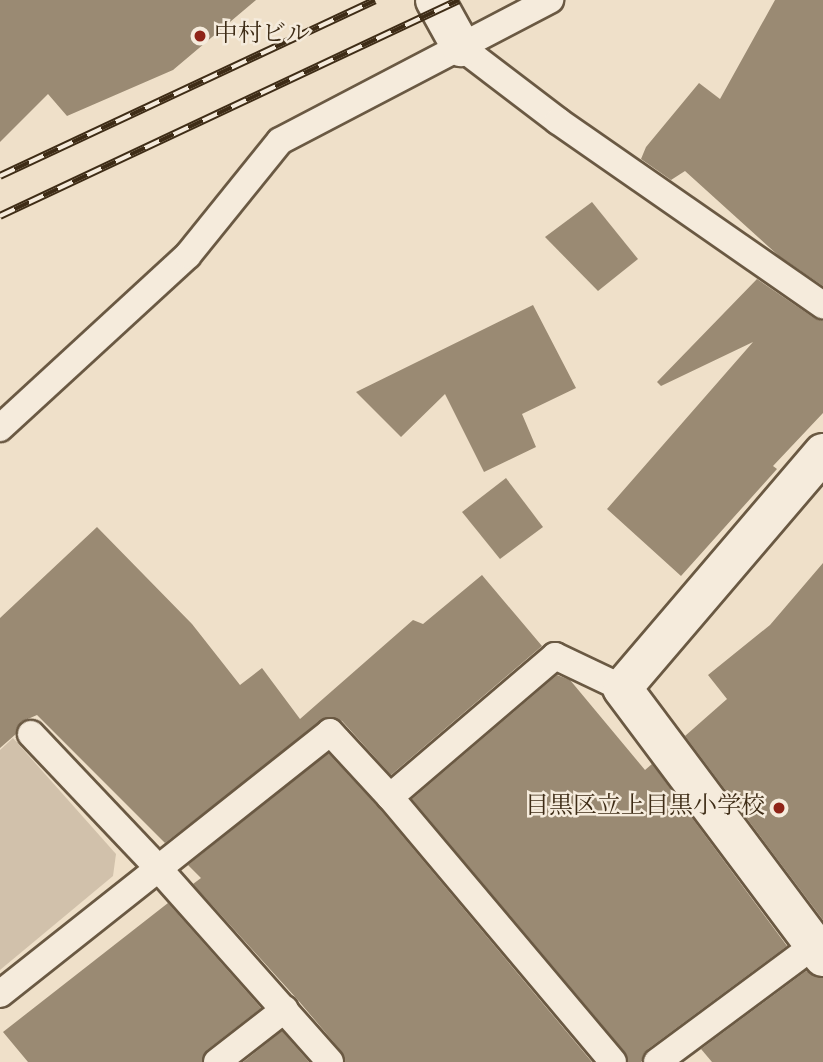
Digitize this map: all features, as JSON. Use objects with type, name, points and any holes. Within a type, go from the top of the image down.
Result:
[{"type":"street","points":[[435,0],[461,47]]},
{"type":"street","points":[[818,951],[622,688],[823,453]]},
{"type":"lane","points":[[0,428],[188,255],[280,141],[550,0]]},
{"type":"lane","points":[[461,47],[558,121],[823,305]]},
{"type":"lane","points":[[390,797],[555,656],[622,688]]},
{"type":"lane","points":[[0,994],[330,732],[390,797],[613,1062]]},
{"type":"lane","points":[[31,734],[158,868],[330,1062]]},
{"type":"lane","points":[[657,1062],[818,951]]},
{"type":"lane","points":[[217,1062],[285,1009]]},
{"type":"shaded area","points":[[13,738],[116,854],[113,876],[0,970],[0,750]]},
{"type":"building","points":[[0,0],[256,0],[173,70],[67,116],[48,94],[0,142]]},
{"type":"building","points":[[775,0],[823,0],[823,286],[779,256],[685,171],[671,180],[641,159],[646,147],[699,83],[720,99]]},
{"type":"building","points":[[592,202],[638,259],[598,291],[545,237]]},
{"type":"building","points":[[757,279],[814,318],[823,321],[823,413],[773,466],[777,469],[681,576],[607,509],[753,342],[661,386],[657,382]]},
{"type":"building","points":[[533,305],[576,388],[522,414],[536,447],[484,472],[445,394],[401,437],[356,392]]},
{"type":"building","points":[[506,478],[543,527],[500,559],[462,512]]},
{"type":"building","points":[[97,527],[192,624],[240,685],[262,668],[300,719],[413,620],[423,624],[482,575],[542,646],[391,775],[342,721],[327,717],[165,843],[37,715],[21,722],[16,734],[0,748],[0,618]]},
{"type":"building","name":"目黒区立上目黒小学校","points":[[823,563],[823,920],[685,736],[727,699],[708,675],[770,625]]},
{"type":"building","points":[[557,675],[570,680],[645,770],[652,764],[787,946],[648,1049],[641,1062],[628,1062],[625,1052],[412,799]]},
{"type":"building","points":[[328,753],[378,807],[592,1062],[345,1062],[342,1052],[297,999],[193,884],[201,878],[188,865]]},
{"type":"building","points":[[168,903],[261,1008],[207,1050],[202,1062],[28,1062],[3,1032]]},
{"type":"building","points":[[806,971],[823,978],[823,1062],[712,1062],[701,1049]]},
{"type":"building","points":[[282,1031],[309,1062],[243,1062]]},
{"type":"railway","points":[[0,176],[375,0]]},
{"type":"railway","points":[[0,216],[459,0]]},
{"type":"place","name":"中村ビル","points":[[200,36]]},
{"type":"place","name":"目黒区立上目黒小学校","points":[[779,808]]}]
